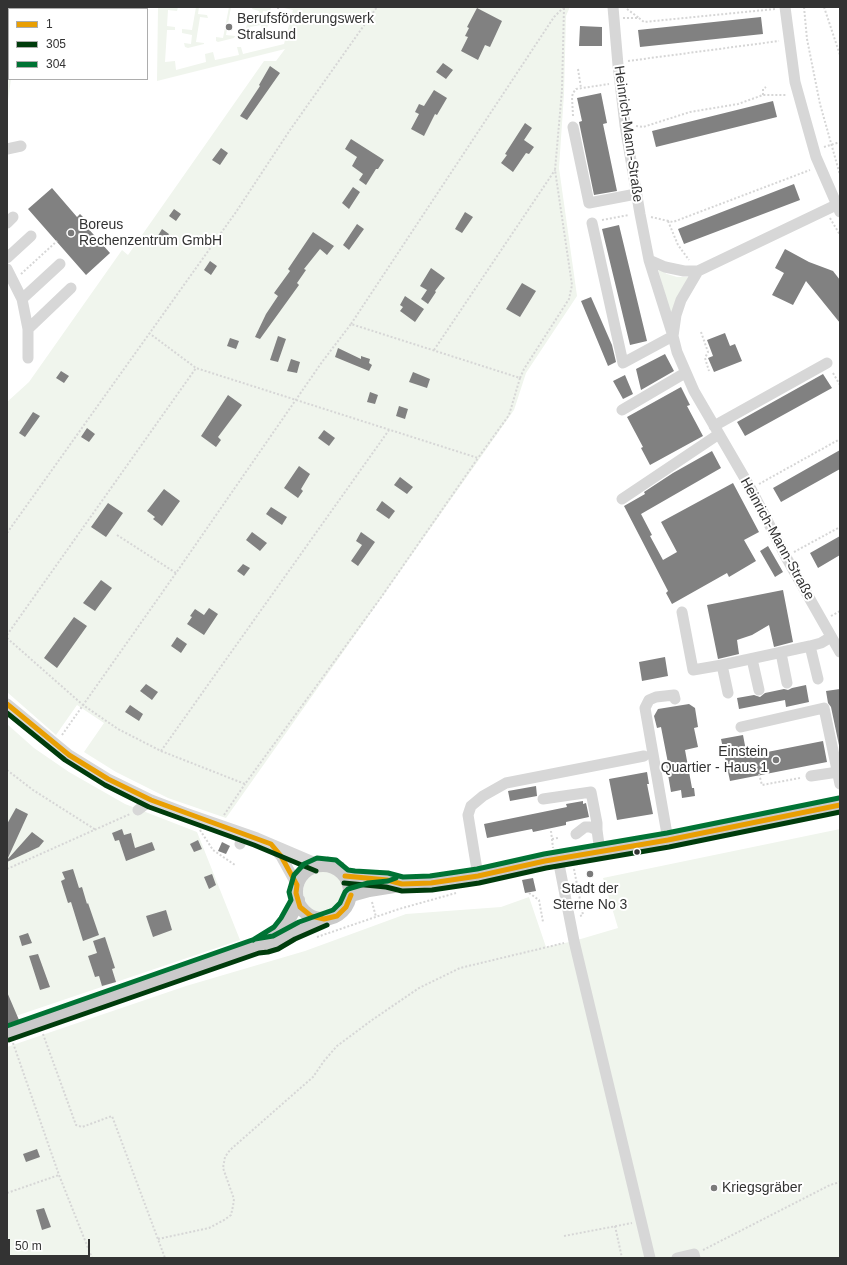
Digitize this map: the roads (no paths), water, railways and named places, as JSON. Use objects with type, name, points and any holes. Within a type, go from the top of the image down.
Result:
[{"type":"main road","points":[[324,920],[317,919],[305,912],[296,893],[299,879],[321,860],[326,865],[402,884],[431,884],[478,876],[556,855],[600,852],[668,840],[840,805]]},
{"type":"main road","points":[[257,946],[276,942],[297,931],[331,918],[342,912],[349,902],[350,895],[347,871]]},
{"type":"main road","points":[[350,895],[369,890],[389,888],[402,884]]},
{"type":"main road","points":[[10,1037],[39,1022],[257,946],[279,932],[292,914],[298,900]]},
{"type":"street","name":"Heinrich-Mann-Straße","points":[[613,7],[625,125],[636,194],[649,260],[677,352],[685,373],[716,430],[751,489],[786,557],[840,652]]},
{"type":"street","points":[[649,260],[665,267],[684,271],[698,271],[838,209],[816,157],[795,82],[781,8]]},
{"type":"street","points":[[573,127],[589,203],[636,194]]},
{"type":"street","points":[[7,150],[21,146]]},
{"type":"street","points":[[592,223],[623,363],[673,336]]},
{"type":"street","points":[[7,258],[31,236]]},
{"type":"street","points":[[22,299],[60,264]]},
{"type":"street","points":[[7,269],[22,299],[28,329],[28,358]]},
{"type":"street","name":"Heinrich-Mann-Straße","points":[[673,336],[676,315],[681,300],[698,271]]},
{"type":"street","points":[[28,329],[71,288]]},
{"type":"street","points":[[622,498],[716,430],[827,362]]},
{"type":"street","points":[[622,410],[685,373]]},
{"type":"street","points":[[682,612],[693,670],[781,653],[821,643],[831,637]]},
{"type":"street","points":[[810,646],[818,679]]},
{"type":"street","points":[[781,653],[787,683]]},
{"type":"street","points":[[752,659],[759,690]]},
{"type":"street","points":[[722,665],[728,693]]},
{"type":"street","points":[[668,840],[646,708],[649,700],[656,697],[674,695],[675,699]]},
{"type":"street","points":[[7,704],[69,755],[103,776],[151,800],[219,825],[242,839],[271,844],[307,859],[321,860]]},
{"type":"street","points":[[741,728],[824,708],[840,784]]},
{"type":"street","points":[[478,876],[468,816],[471,806],[483,796],[506,783],[644,756]]},
{"type":"street","points":[[811,776],[838,772]]},
{"type":"street","points":[[542,799],[591,792],[600,852]]},
{"type":"street","points":[[138,810],[151,800]]},
{"type":"street","points":[[576,834],[585,827],[590,827],[597,830]]},
{"type":"street","points":[[271,844],[281,856],[297,885]]},
{"type":"street","points":[[556,855],[574,940],[650,1258]]},
{"type":"street","points":[[677,1258],[695,1256]]},
{"type":"place","name":"Berufsförderungswerk Stralsund","points":[[229,27]]},
{"type":"place","name":"Boreus Rechenzentrum GmbH","points":[[71,233]]},
{"type":"place","name":"Einstein Quartier - Haus 1","points":[[776,760]]},
{"type":"place","name":"Stadt der Sterne No 3","points":[[590,874]]},
{"type":"place","name":"Kriegsgräber","points":[[714,1188]]}]
